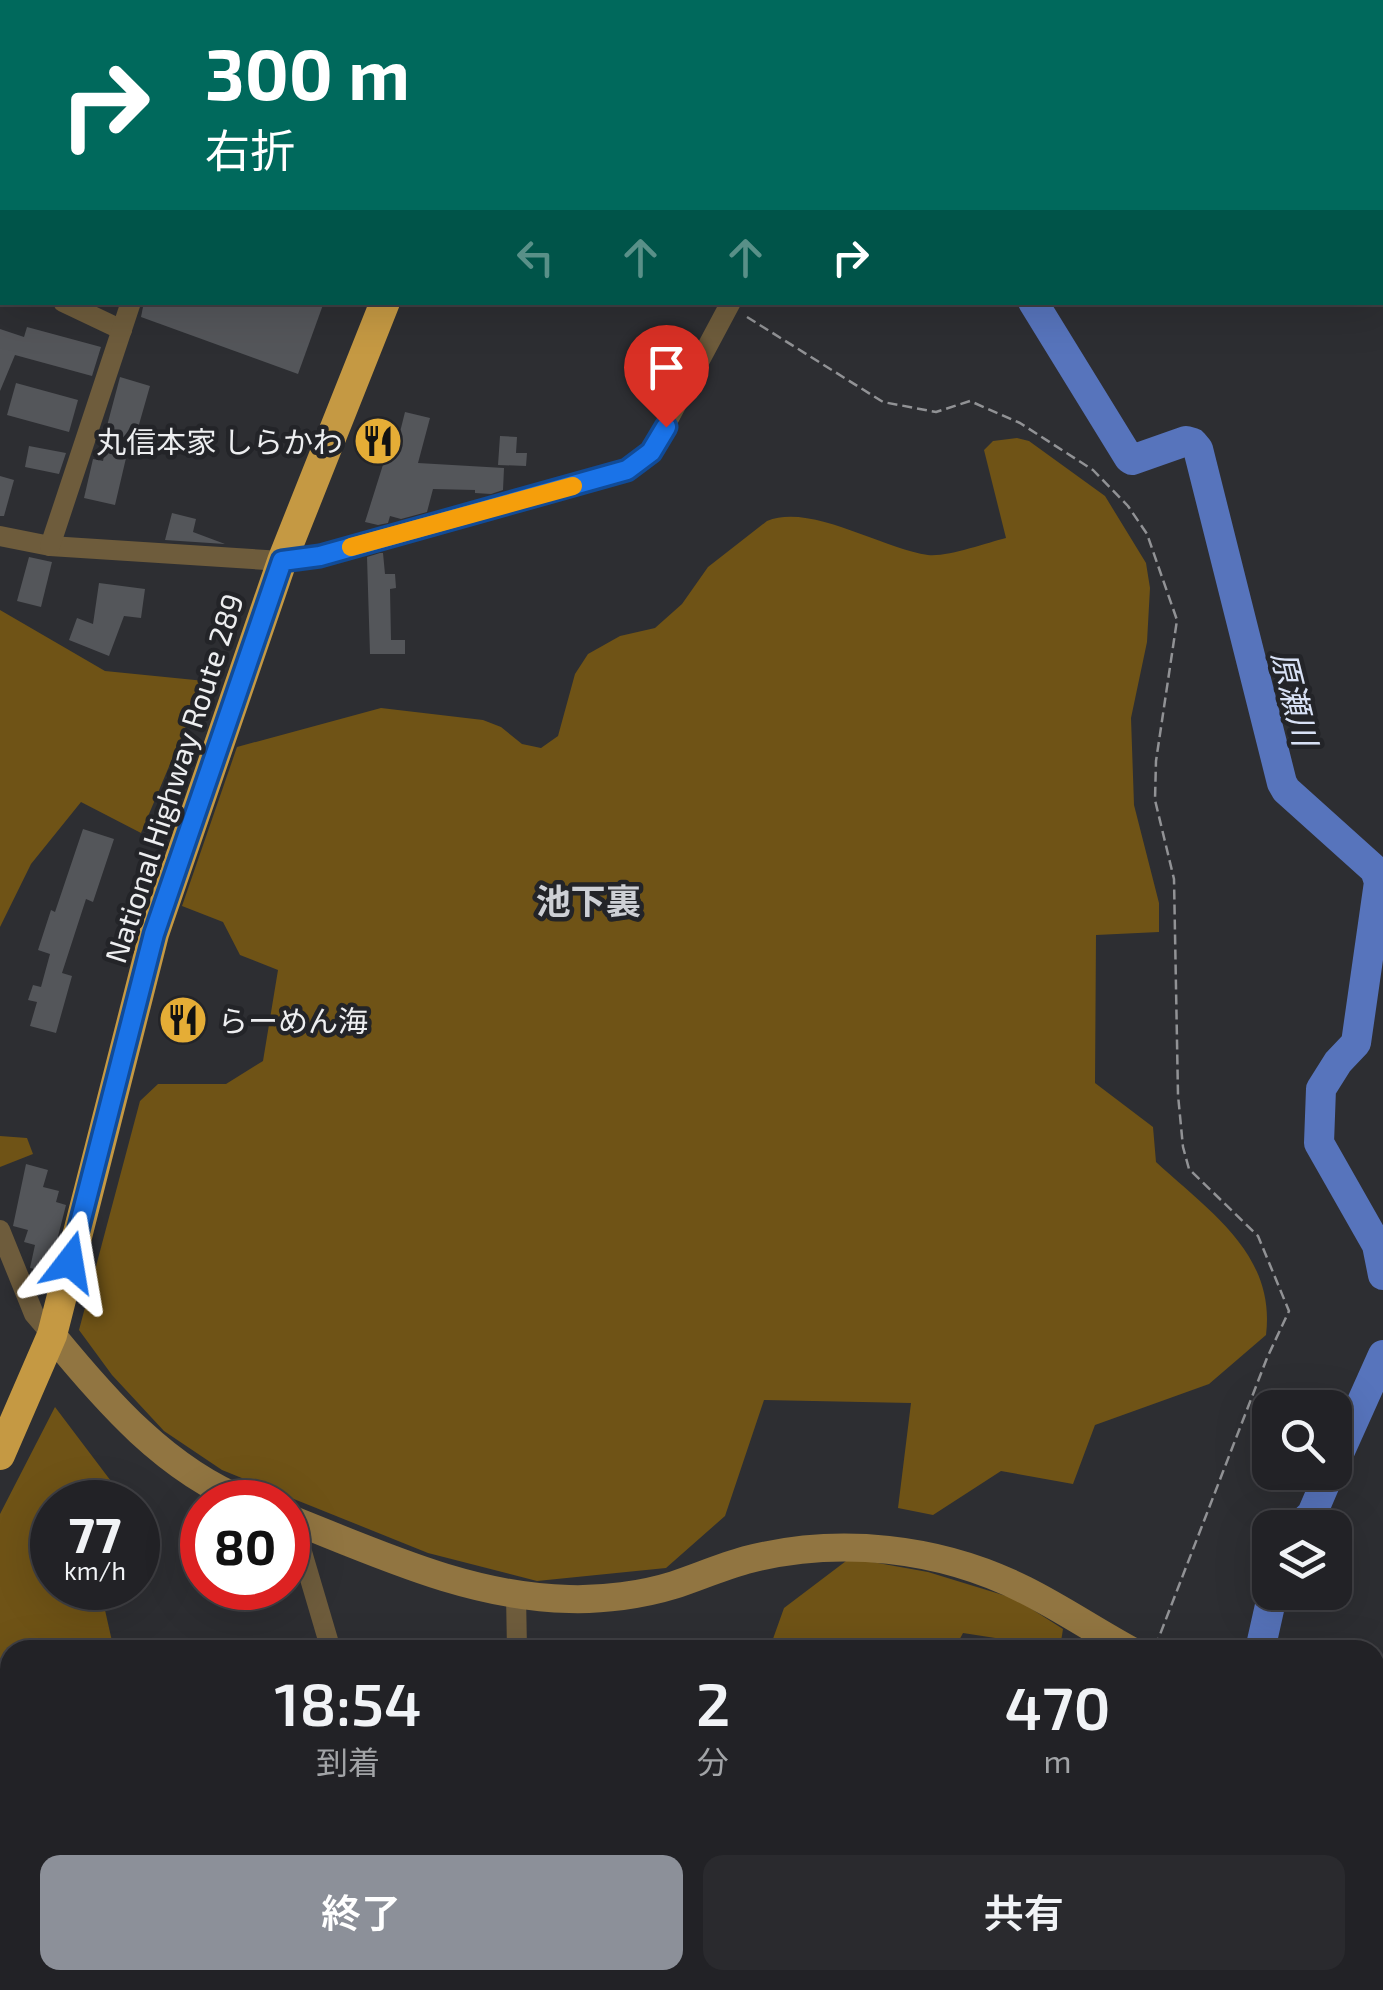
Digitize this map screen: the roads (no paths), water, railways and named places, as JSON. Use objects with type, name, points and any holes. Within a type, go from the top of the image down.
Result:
[{"type":"highway","name":"National Highway Route 289","points":[[0,1455],[52,1335],[154,934],[282,561],[384,305]]},
{"type":"street","points":[[70,305],[122,330]]},
{"type":"street","points":[[50,546],[130,305]]},
{"type":"street","points":[[0,536],[50,546],[282,561],[320,556],[627,470],[651,452],[729,305]]},
{"type":"street","points":[[0,1230],[34,1314],[153,1444],[180,1467],[205,1480]]},
{"type":"street","points":[[310,1527],[456,1582],[516,1595],[571,1599],[670,1586],[743,1561],[790,1551],[882,1548],[933,1556],[980,1570],[1027,1590],[1113,1640]]},
{"type":"street","points":[[310,1580],[328,1640]]},
{"type":"street","points":[[516,1595],[517,1640]]},
{"type":"waterway","name":"原瀬川","points":[[555,0],[569,0]]},
{"type":"waterway","name":"原瀬川","points":[[1035,305],[1129,458],[1186,441],[1198,449],[1282,783],[1375,870],[1379,882],[1356,1043],[1321,1089],[1319,1143],[1377,1245],[1383,1275]]},
{"type":"waterway","name":"原瀬川","points":[[1352,1424],[1383,1355]]},
{"type":"waterway","name":"原瀬川","points":[[1314,1510],[1322,1490]]},
{"type":"waterway","name":"原瀬川","points":[[1262,1640],[1269,1610]]},
{"type":"place","name":"丸信本家 しらかわ","points":[[378,441]]},
{"type":"place","name":"らーめん海","points":[[183,1020]]},
{"type":"district","name":"池下裏","points":[[588,900]]}]
